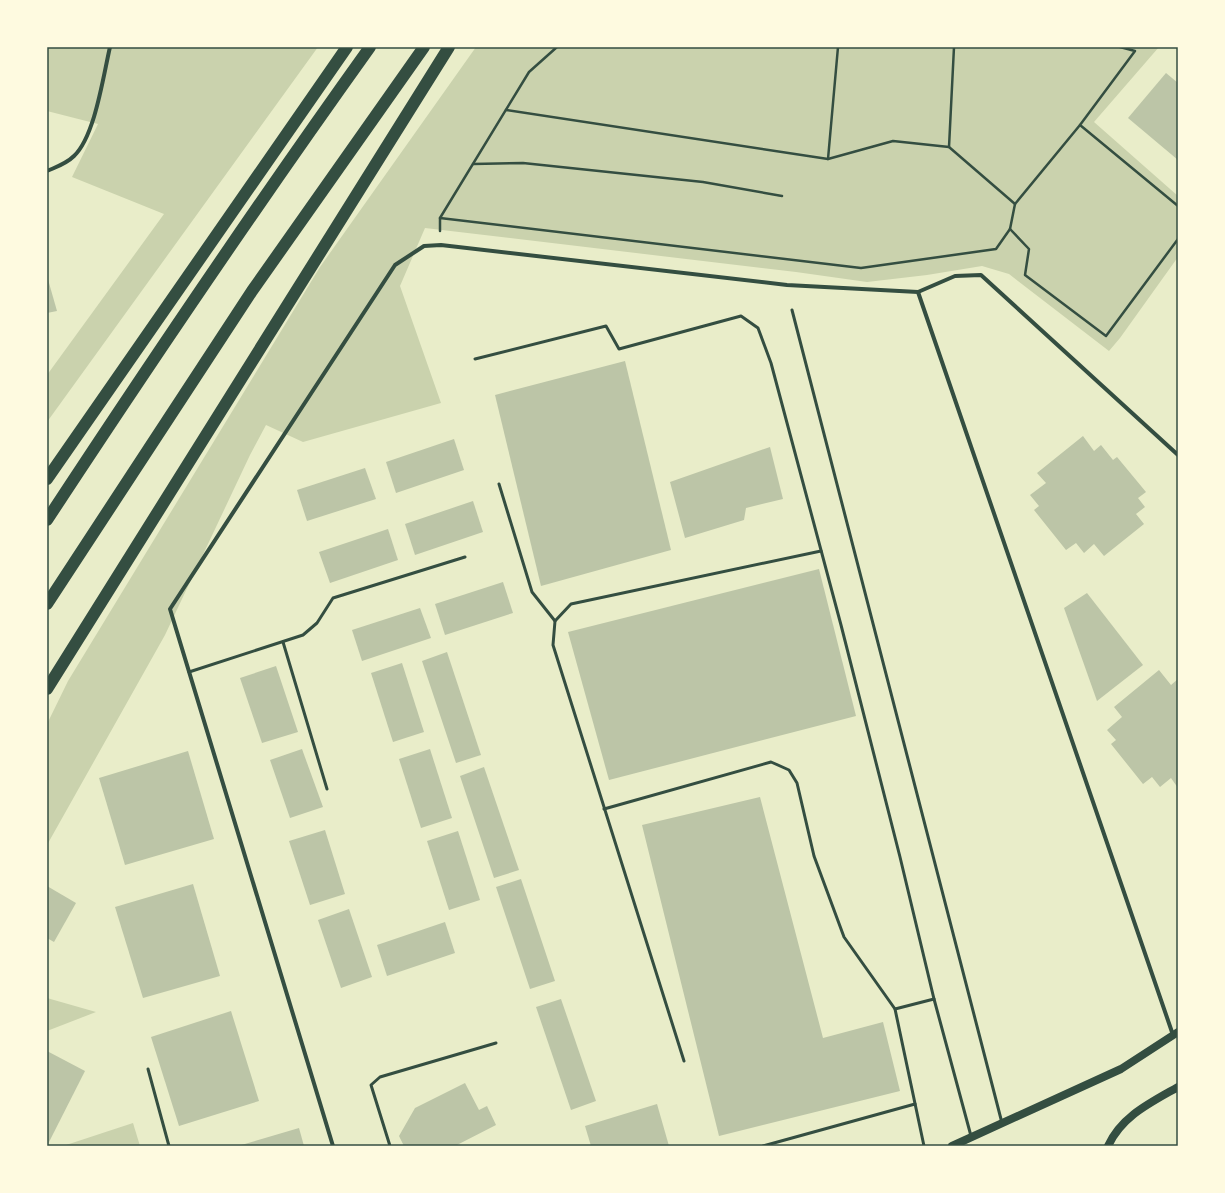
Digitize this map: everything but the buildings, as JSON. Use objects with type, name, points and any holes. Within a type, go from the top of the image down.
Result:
[{"type":"highway","points":[[47,479],[348,47]]},
{"type":"highway","points":[[47,520],[210,276],[370,47]]},
{"type":"highway","points":[[47,604],[252,291],[424,47]]},
{"type":"highway","points":[[47,689],[449,47]]},
{"type":"main road","points":[[952,1146],[1121,1069],[1176,1033]]},
{"type":"main road","points":[[1108,1146],[1124,1122],[1138,1110],[1178,1087]]},
{"type":"street","points":[[47,171],[62,165],[73,157],[82,146],[92,119],[110,47]]},
{"type":"street","points":[[333,1146],[170,609],[395,265],[424,246],[441,245],[787,285],[918,292],[955,276],[981,275],[1178,455]]},
{"type":"street","points":[[918,292],[1176,1033]]},
{"type":"lane","points":[[792,310],[1003,1124]]},
{"type":"lane","points":[[475,359],[606,326],[619,349],[741,316],[758,328],[771,363],[821,551],[898,849],[934,999],[971,1138]]},
{"type":"lane","points":[[499,484],[532,592],[555,620]]},
{"type":"lane","points":[[684,1061],[553,645],[555,620],[571,604],[821,551]]},
{"type":"lane","points":[[189,672],[303,635],[317,623],[333,598],[465,557]]},
{"type":"lane","points":[[283,642],[327,789]]},
{"type":"lane","points":[[604,809],[771,762],[788,770],[797,783],[814,856],[844,937],[895,1009],[924,1146]]},
{"type":"lane","points":[[895,1009],[934,999]]},
{"type":"lane","points":[[390,1146],[371,1085],[380,1077],[496,1043]]},
{"type":"lane","points":[[148,1069],[169,1146]]},
{"type":"lane","points":[[763,1146],[915,1104]]},
{"type":"path","points":[[441,245],[440,218],[529,72],[557,47]]},
{"type":"path","points":[[828,159],[838,47]]},
{"type":"path","points":[[949,147],[954,47]]},
{"type":"path","points":[[440,218],[861,268],[996,249],[1010,229],[1015,204],[1080,125],[1134,51],[1120,47]]},
{"type":"path","points":[[506,110],[828,159],[893,141],[949,147],[1015,204]]},
{"type":"path","points":[[1080,125],[1178,206]]},
{"type":"path","points":[[473,164],[523,163],[546,165],[704,182],[782,196]]},
{"type":"path","points":[[1010,229],[1029,249],[1025,275],[1106,336],[1178,239]]},
{"type":"green space","points":[[47,47],[318,47],[47,422],[47,375],[164,214],[72,177],[98,124],[47,111]]},
{"type":"green space","points":[[476,47],[1159,47],[1094,122],[1178,196],[1178,257],[1109,351],[1009,274],[982,266],[927,275],[867,282],[796,272],[425,228],[400,286],[441,403],[303,442],[266,425],[250,455],[165,635],[47,845],[47,724],[68,681],[320,267]]},
{"type":"green space","points":[[47,998],[96,1012],[47,1031]]},
{"type":"green space","points":[[133,1123],[140,1146],[63,1146]]}]
